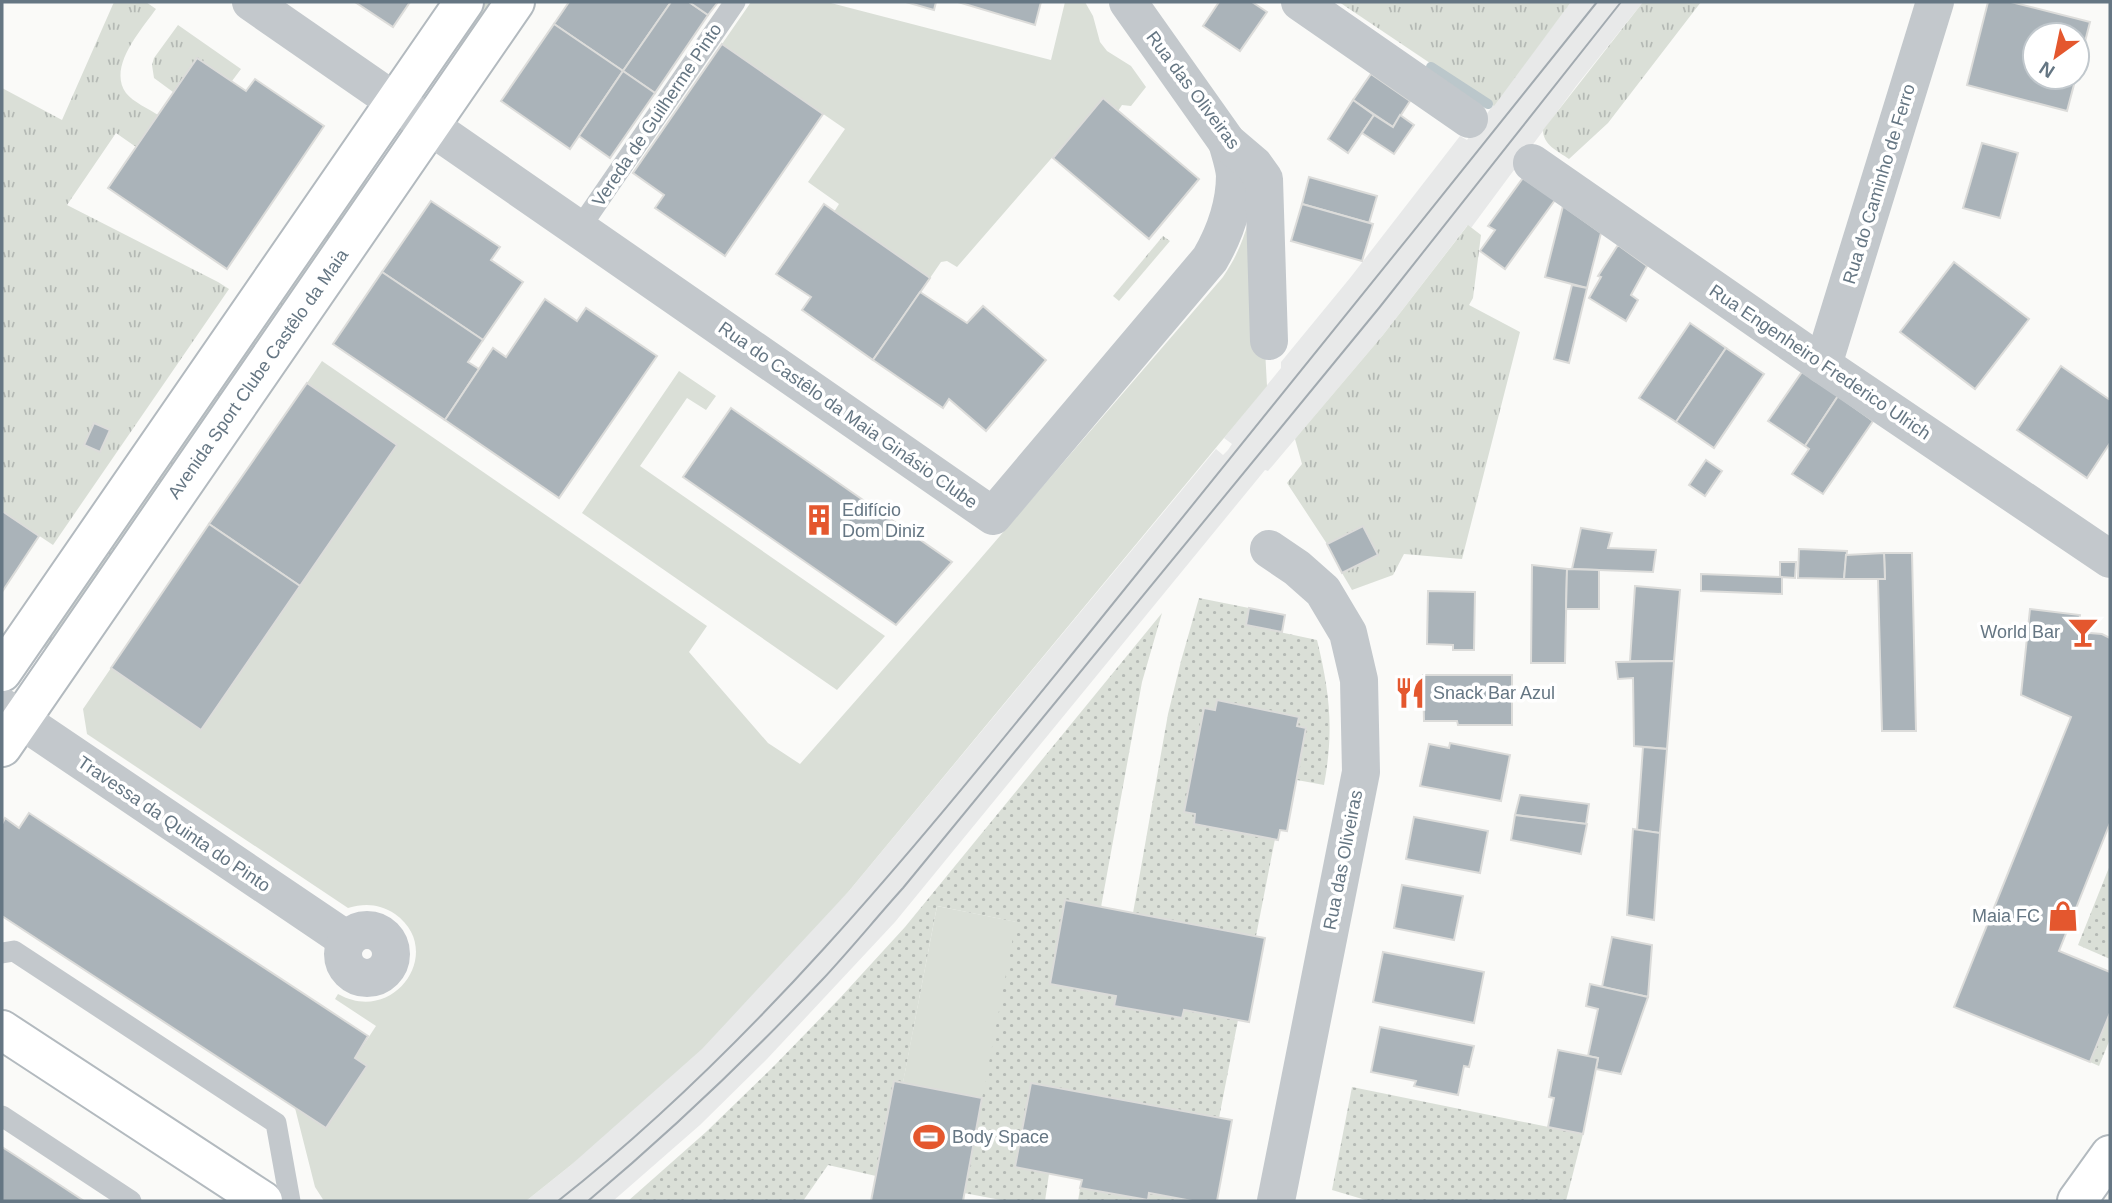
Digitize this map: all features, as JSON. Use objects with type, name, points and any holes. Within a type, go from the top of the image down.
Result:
[{"type":"street","name":"Rua do Castêlo da Maia Ginásio Clube","points":[[251,2],[993,516],[1210,259],[1223,237],[1233,205],[1235,173],[1227,142]]},
{"type":"street","points":[[2,672],[464,2]]},
{"type":"street","name":"Avenida Sport Clube Castêlo da Maia","points":[[8,725],[515,2]]},
{"type":"street","name":"Rua das Oliveiras","points":[[1128,2],[1227,142],[1254,165],[1264,178],[1269,341]]},
{"type":"street","points":[[1300,2],[1469,119]]},
{"type":"street","name":"Rua do Caminho de Ferro","points":[[1823,365],[1935,2]]},
{"type":"street","name":"Rua Engenheiro Frederico Ulrich","points":[[1532,163],[1823,365],[2110,559]]},
{"type":"street","name":"Rua das Oliveiras","points":[[1269,550],[1297,568],[1323,591],[1348,633],[1359,680],[1361,772],[1276,1201]]},
{"type":"street","name":"Travessa da Quinta do Pinto","points":[[8,725],[347,940]]},
{"type":"street","points":[[2,1031],[263,1201]]},
{"type":"street","points":[[2077,1201],[2110,1156]]},
{"type":"lane","name":"Vereda de Guilherme Pinto","points":[[579,229],[735,2]]},
{"type":"lane","points":[[2,953],[14,951],[276,1123],[290,1201]]},
{"type":"lane","points":[[2,1116],[131,1201]]},
{"type":"shaded area","points":[[1571,2],[1643,2],[1577,85],[1471,228],[1467,226],[1383,335],[1268,471],[1265,470],[895,922],[767,1059],[700,1125],[613,1201],[526,1201],[571,1165],[849,891],[1216,449],[1223,455],[1228,450],[1232,444],[1224,438],[1281,368],[1281,362],[1460,136],[1467,140]]},
{"type":"green space","points":[[114,2],[146,2],[156,9],[123,60],[121,83],[126,93],[158,115],[136,147],[116,133],[67,205],[229,289],[53,545],[2,511],[2,88],[62,120]]},
{"type":"green space","points":[[483,2],[497,2],[464,50],[454,43]]},
{"type":"green space","points":[[751,2],[827,2],[1051,60],[1065,2],[1085,2],[1093,16],[1100,42],[1107,51],[1131,66],[1146,87],[1131,106],[1122,105],[1118,111],[1103,99],[957,267],[947,261],[941,262],[930,278],[834,212],[839,204],[808,182],[845,129],[722,44]]},
{"type":"green space","points":[[1339,2],[1571,2],[1494,106]]},
{"type":"green space","points":[[1643,2],[1701,2],[1608,123],[1569,159],[1548,144],[1543,130]]},
{"type":"green space","points":[[178,25],[241,69],[232,81],[197,58],[173,92],[154,78],[154,58]]},
{"type":"green space","points":[[362,177],[372,184],[48,650],[39,644]]},
{"type":"green space","points":[[1256,184],[1267,386],[849,891],[702,1049],[571,1165],[526,1201],[324,1201],[315,1187],[295,1108],[326,1128],[366,1066],[355,1058],[376,1026],[335,999],[338,994],[359,1001],[378,1000],[395,992],[407,980],[414,964],[416,946],[410,929],[395,914],[384,908],[360,905],[348,908],[87,734],[83,709],[111,668],[201,729],[397,445],[307,383],[322,361],[707,626],[689,652],[768,743],[800,764],[1223,277],[1245,232]]},
{"type":"green space","points":[[1468,225],[1481,235],[1473,298],[1469,305],[1520,332],[1462,559],[1404,554],[1393,575],[1352,590],[1342,573],[1378,555],[1363,526],[1327,544],[1287,483],[1302,464],[1295,439],[1383,335]]},
{"type":"green space","points":[[1163,236],[1170,241],[1119,301],[1113,296]]},
{"type":"green space","points":[[679,371],[716,396],[706,410],[687,398],[640,466],[885,636],[837,690],[582,513]]},
{"type":"green space","points":[[1199,598],[1249,608],[1246,625],[1317,640],[1325,677],[1330,729],[1324,785],[1297,780],[1306,729],[1297,726],[1299,717],[1217,701],[1215,710],[1204,708],[1184,812],[1195,814],[1194,824],[1275,839],[1256,936],[1133,913],[1168,714]]},
{"type":"green space","points":[[1162,613],[1142,682],[1101,907],[1065,901],[1050,983],[1116,996],[1115,1006],[1182,1018],[1184,1010],[1238,1020],[1219,1118],[1031,1083],[1015,1167],[1049,1174],[1045,1201],[1006,1201],[964,1193],[1016,922],[937,906],[903,1083],[876,1176],[828,1165],[803,1201],[628,1201],[706,1132],[774,1066],[905,927]]},
{"type":"green space","points":[[2110,865],[2110,959],[2078,945]]},
{"type":"green space","points":[[937,906],[1017,922],[963,1201],[880,1201]]},
{"type":"green space","points":[[2110,1013],[2110,1039],[2099,1066],[2090,1062]]},
{"type":"green space","points":[[1352,1087],[1583,1134],[1566,1201],[1369,1201],[1332,1190]]},
{"type":"green space","points":[[1080,1188],[1147,1200],[1149,1193],[1192,1201],[1078,1201]]},
{"type":"building","points":[[355,2],[410,2],[393,27]]},
{"type":"building","points":[[569,2],[671,2],[623,71],[554,24]]},
{"type":"building","points":[[671,2],[689,2],[708,15],[655,93],[623,71]]},
{"type":"building","points":[[689,2],[718,2],[708,15]]},
{"type":"building","points":[[906,2],[936,2],[934,10]]},
{"type":"building","points":[[958,2],[1041,2],[1035,25]]},
{"type":"building","points":[[1219,2],[1252,2],[1267,12],[1240,51],[1203,26]]},
{"type":"building","points":[[1988,2],[2011,2],[2086,21],[2021,21],[2021,91],[2072,91],[2067,111],[1967,85]]},
{"type":"building","points":[[554,24],[623,71],[570,149],[501,101]]},
{"type":"building","points":[[722,44],[823,114],[725,256],[655,208],[664,195],[633,173]]},
{"type":"building","points":[[197,58],[246,91],[255,79],[324,126],[227,269],[108,188]]},
{"type":"building","points":[[623,71],[655,93],[610,158],[579,136]]},
{"type":"building","points":[[1371,74],[1410,101],[1393,127],[1353,100]]},
{"type":"building","points":[[1103,98],[1199,179],[1149,239],[1053,158]]},
{"type":"building","points":[[1353,100],[1374,115],[1348,153],[1328,139]]},
{"type":"building","points":[[1374,115],[1393,127],[1400,115],[1414,125],[1394,154],[1362,133]]},
{"type":"building","points":[[1982,143],[2018,153],[2000,218],[1963,208]]},
{"type":"building","points":[[1309,177],[1377,196],[1369,223],[1302,204]]},
{"type":"building","points":[[1523,178],[1555,200],[1505,269],[1480,251],[1495,230],[1488,226]]},
{"type":"building","points":[[431,201],[500,247],[491,260],[523,282],[483,340],[382,272]]},
{"type":"building","points":[[824,204],[930,278],[873,360],[802,310],[811,297],[776,274]]},
{"type":"building","points":[[1302,204],[1373,224],[1362,261],[1291,241]]},
{"type":"building","points":[[1563,206],[1601,233],[1587,288],[1545,277]]},
{"type":"building","points":[[1618,245],[1647,266],[1631,295],[1638,300],[1626,321],[1589,298],[1601,277],[1598,276]]},
{"type":"building","points":[[1954,262],[2029,319],[1975,389],[1900,332]]},
{"type":"building","points":[[382,272],[483,340],[468,362],[479,369],[445,420],[333,344]]},
{"type":"building","points":[[1572,285],[1587,288],[1569,363],[1554,359]]},
{"type":"building","points":[[920,292],[967,323],[983,306],[1046,360],[986,431],[949,399],[943,408],[873,360]]},
{"type":"building","points":[[545,299],[577,321],[586,308],[657,356],[559,498],[445,420],[493,348],[506,357]]},
{"type":"building","points":[[1690,323],[1726,348],[1676,422],[1639,398]]},
{"type":"building","points":[[1726,348],[1764,374],[1714,448],[1676,422]]},
{"type":"building","points":[[2061,366],[2110,400],[2110,443],[2087,478],[2017,430]]},
{"type":"building","points":[[1802,372],[1838,396],[1805,446],[1768,421]]},
{"type":"building","points":[[307,383],[397,445],[300,586],[209,524]]},
{"type":"building","points":[[1838,396],[1873,421],[1823,494],[1792,474],[1809,449],[1805,446]]},
{"type":"building","name":"Edifício Dom Diniz","points":[[731,408],[952,562],[896,625],[683,477]]},
{"type":"building","points":[[94,423],[110,430],[100,452],[84,445]]},
{"type":"building","points":[[1706,460],[1722,471],[1705,496],[1689,485]]},
{"type":"building","points":[[2,511],[39,536],[2,592]]},
{"type":"building","points":[[209,524],[300,586],[201,730],[111,668]]},
{"type":"building","points":[[1363,526],[1378,555],[1342,573],[1327,544]]},
{"type":"building","points":[[1581,528],[1612,533],[1608,548],[1656,550],[1653,572],[1572,569]]},
{"type":"building","points":[[1799,549],[1847,551],[1844,579],[1798,578]]},
{"type":"building","points":[[1884,553],[1912,553],[1916,731],[1882,731],[1878,579],[1885,579]]},
{"type":"building","points":[[1884,553],[1885,579],[1844,579],[1846,555]]},
{"type":"building","points":[[1780,562],[1796,562],[1795,578],[1780,577]]},
{"type":"building","points":[[1532,565],[1567,569],[1565,663],[1531,663]]},
{"type":"building","points":[[1567,569],[1599,570],[1599,609],[1566,609]]},
{"type":"building","points":[[1701,574],[1782,577],[1782,594],[1701,591]]},
{"type":"building","points":[[1635,586],[1680,590],[1674,661],[1630,661]]},
{"type":"building","points":[[1428,591],[1475,592],[1474,650],[1453,650],[1453,645],[1427,644]]},
{"type":"building","points":[[1249,608],[1285,615],[1282,632],[1246,625]]},
{"type":"building","points":[[2030,609],[2080,615],[2078,632],[2102,634],[2110,638],[2110,823],[2059,951],[2110,972],[2110,1013],[2090,1062],[1954,1007],[2071,717],[2021,695]]},
{"type":"building","points":[[1674,661],[1667,749],[1634,746],[1633,678],[1618,679],[1616,662]]},
{"type":"building","points":[[1423,675],[1512,675],[1512,725],[1458,725],[1457,721],[1424,721]]},
{"type":"building","points":[[1217,700],[1299,717],[1297,726],[1306,728],[1287,831],[1280,830],[1278,840],[1194,824],[1195,814],[1184,812],[1204,708],[1215,710]]},
{"type":"building","points":[[1450,743],[1510,755],[1501,801],[1420,786],[1429,744],[1449,748]]},
{"type":"building","points":[[1643,747],[1667,749],[1660,833],[1637,830]]},
{"type":"building","points":[[1520,795],[1589,804],[1586,824],[1515,815]]},
{"type":"building","points":[[29,813],[368,1036],[355,1058],[367,1066],[326,1128],[2,916],[2,824],[5,818],[19,828]]},
{"type":"building","points":[[1515,815],[1587,824],[1581,854],[1511,840]]},
{"type":"building","points":[[1414,817],[1488,831],[1480,873],[1406,859]]},
{"type":"building","points":[[1633,829],[1660,833],[1654,920],[1627,915]]},
{"type":"building","points":[[1402,885],[1463,896],[1454,940],[1394,928]]},
{"type":"building","points":[[1065,900],[1265,938],[1249,1022],[1184,1010],[1182,1018],[1114,1006],[1116,996],[1050,984]]},
{"type":"building","points":[[1612,937],[1652,945],[1648,997],[1602,987]]},
{"type":"building","points":[[1383,952],[1484,972],[1474,1023],[1373,1002]]},
{"type":"building","points":[[1590,984],[1648,997],[1621,1074],[1596,1069],[1598,1058],[1588,1056],[1598,1009],[1586,1006]]},
{"type":"building","points":[[1380,1027],[1474,1046],[1469,1067],[1464,1066],[1458,1095],[1414,1086],[1416,1081],[1371,1072]]},
{"type":"building","points":[[1558,1050],[1598,1058],[1583,1134],[1548,1127],[1554,1098],[1549,1097]]},
{"type":"building","name":"Body Space","points":[[894,1081],[982,1098],[963,1201],[871,1201]]},
{"type":"building","points":[[1031,1083],[1232,1120],[1217,1201],[1192,1201],[1149,1193],[1148,1200],[1080,1188],[1082,1180],[1015,1167]]},
{"type":"building","points":[[2,1147],[13,1154],[84,1201],[2,1201]]},
{"type":"waterway","points":[[1431,67],[1488,104]]},
{"type":"tram line","points":[[558,1201],[632,1139],[772,1005],[901,861],[1150,558],[1597,2]]},
{"type":"tram line","points":[[588,1201],[679,1121],[766,1038],[832,969],[903,888],[1379,308],[1621,2]]},
{"type":"place","name":"Edifício Dom Diniz","points":[[819,520]]},
{"type":"place","name":"World Bar","points":[[2083,632]]},
{"type":"place","name":"Snack Bar Azul","points":[[1410,693]]},
{"type":"place","name":"Maia FC","points":[[2063,916]]},
{"type":"place","name":"Body Space","points":[[929,1137]]}]
